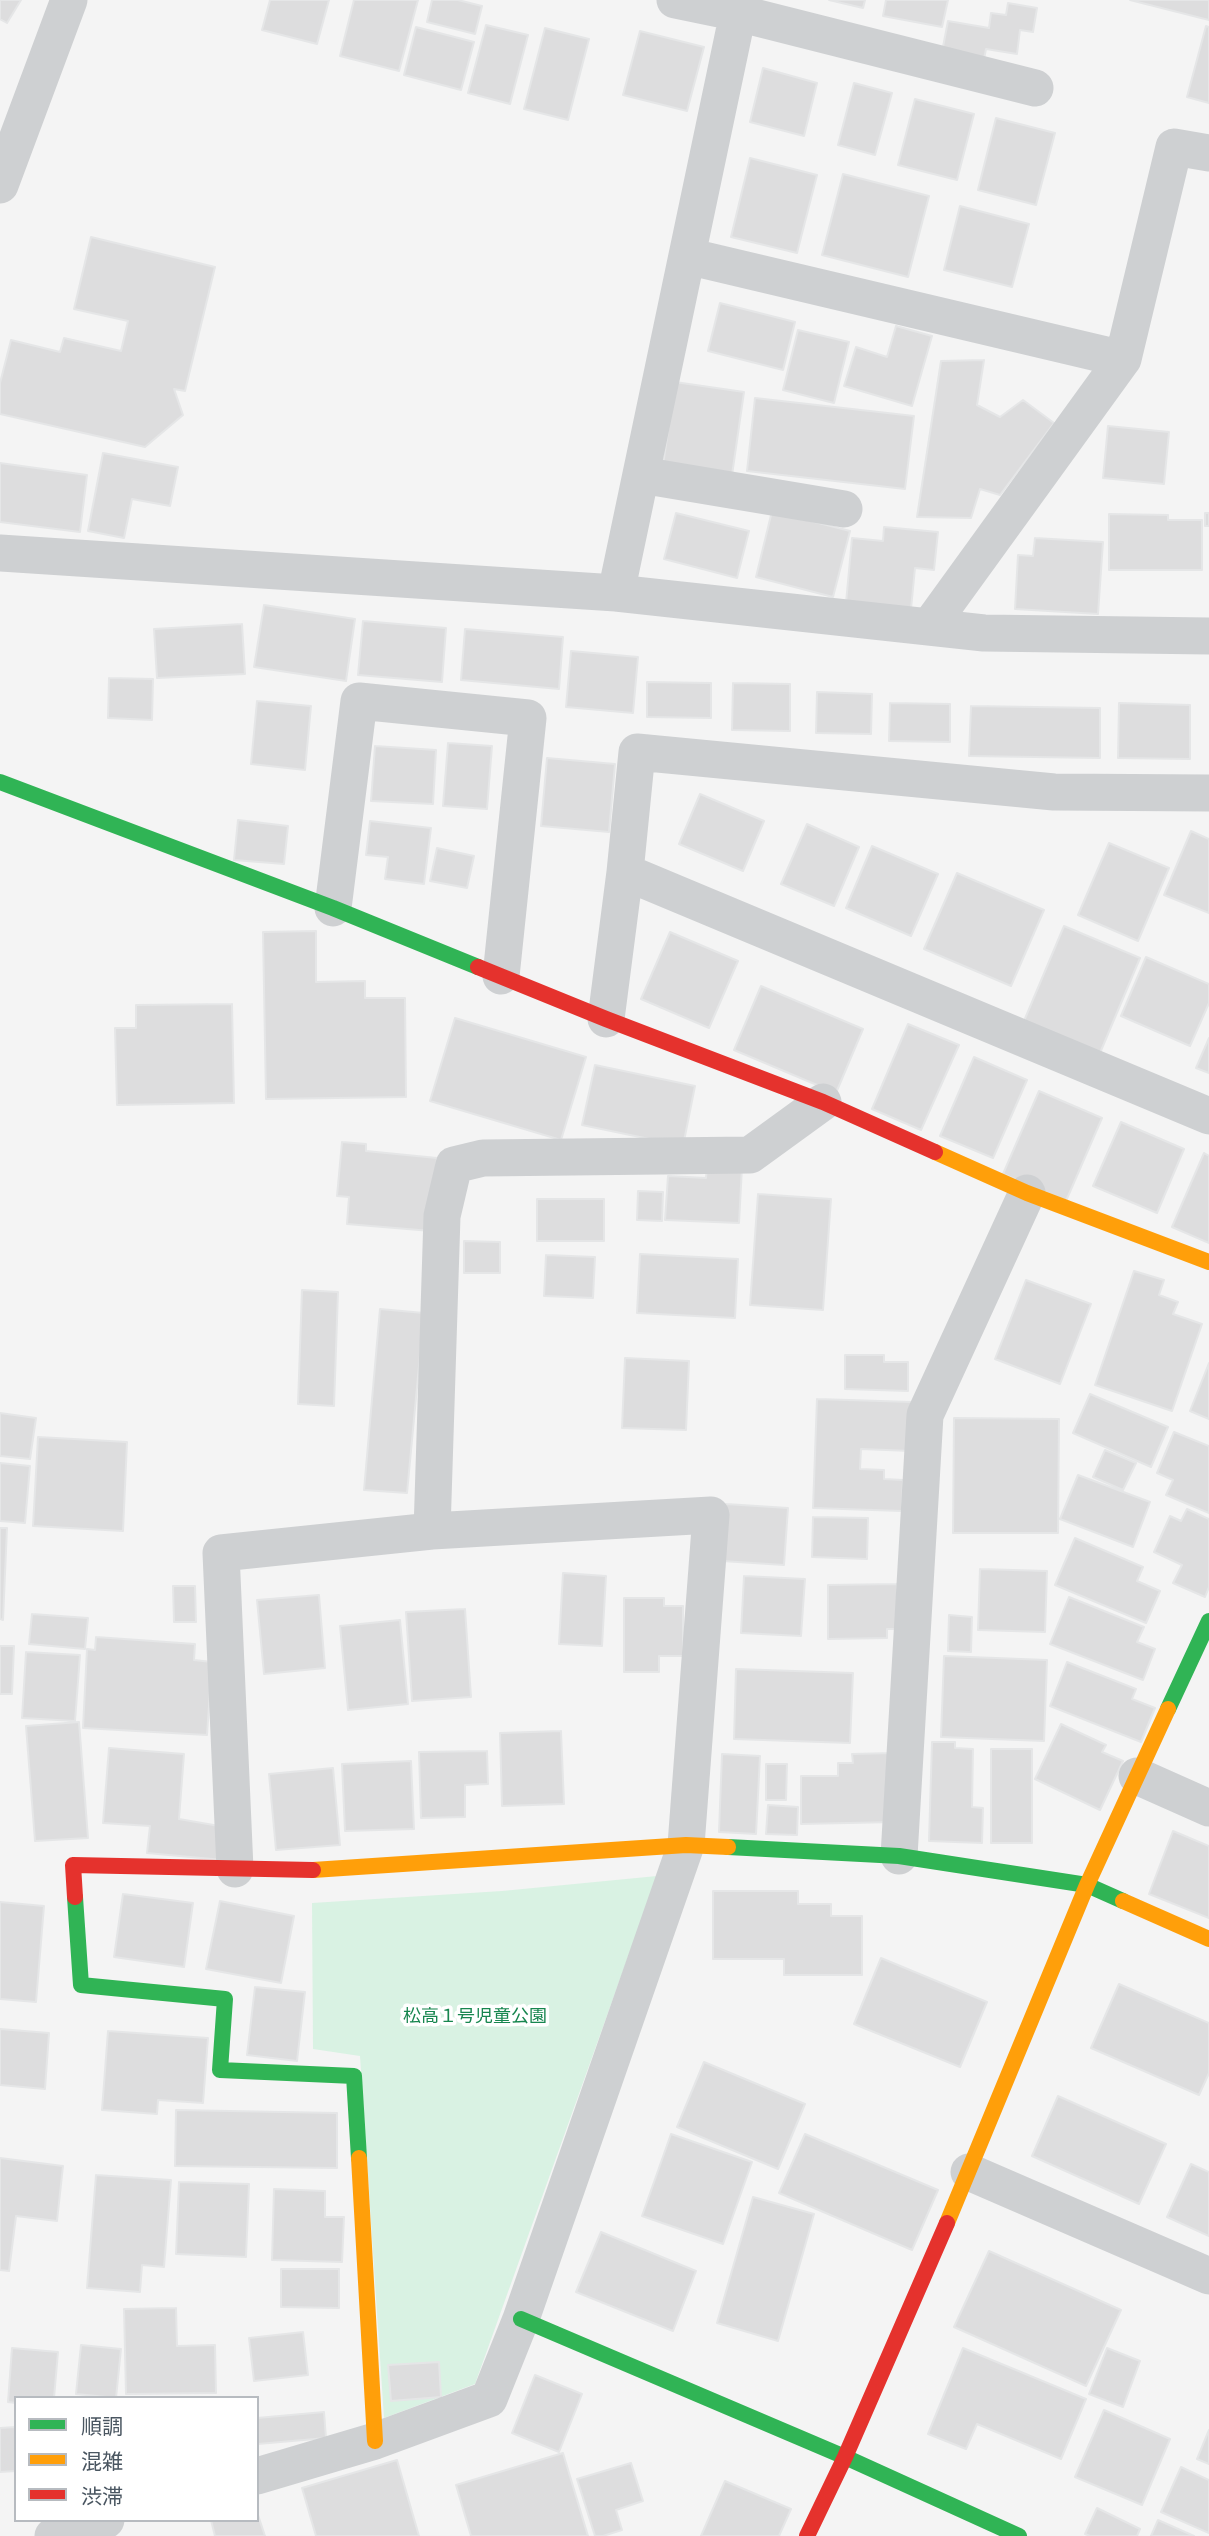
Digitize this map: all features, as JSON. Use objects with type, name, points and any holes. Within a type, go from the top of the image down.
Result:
[{"type":"street","points":[[0,185],[69,0]]},
{"type":"street","points":[[675,0],[738,13],[1035,88]]},
{"type":"street","points":[[616,593],[738,13]]},
{"type":"street","points":[[929,627],[1122,359],[1174,147],[1209,153]]},
{"type":"street","points":[[688,256],[1122,359]]},
{"type":"street","points":[[641,475],[844,509]]},
{"type":"street","points":[[0,553],[616,593],[984,633],[1209,636]]},
{"type":"street","points":[[333,908],[359,701],[528,718],[501,976]]},
{"type":"street","points":[[606,1019],[637,752],[1054,792],[1209,793]]},
{"type":"street","points":[[0,782],[333,908],[606,1019],[823,1102],[1027,1193],[1209,1262]]},
{"type":"street","points":[[625,872],[1209,1116]]},
{"type":"street","points":[[432,1531],[442,1216],[454,1165],[483,1158],[750,1156],[823,1102]]},
{"type":"street","points":[[899,1856],[925,1415],[1027,1193]]},
{"type":"street","points":[[234,1869],[221,1553],[432,1531],[711,1515],[686,1845],[521,2319],[489,2399],[374,2441],[259,2475]]},
{"type":"street","points":[[807,2536],[845,2456],[969,2172],[1087,1885],[1209,1622]]},
{"type":"street","points":[[1138,1776],[1209,1808]]},
{"type":"street","points":[[374,2441],[354,2076],[220,2070],[225,1999],[81,1985],[73,1865],[307,1870],[686,1845],[899,1856],[1087,1885],[1209,1938]]},
{"type":"street","points":[[969,2172],[1209,2276]]},
{"type":"street","points":[[521,2319],[845,2456],[1018,2536]]},
{"type":"street","points":[[53,2536],[99,2522]]},
{"type":"green space","name":"松高１号児童公園","points":[[657,1876],[475,2384],[384,2418],[360,2056],[313,2049],[312,1903],[502,1891]]},
{"type":"building","points":[[0,0],[21,0],[7,23],[0,19]]},
{"type":"building","points":[[270,0],[329,0],[317,44],[262,30]]},
{"type":"building","points":[[354,0],[418,0],[399,71],[340,56]]},
{"type":"building","points":[[432,0],[458,0],[482,6],[475,34],[427,22]]},
{"type":"building","points":[[829,0],[865,0],[863,8]]},
{"type":"building","points":[[886,0],[948,0],[942,27],[883,16]]},
{"type":"building","points":[[1130,0],[1209,0],[1209,20]]},
{"type":"building","points":[[1008,3],[1037,8],[1033,32],[1020,30],[1017,54],[986,49],[984,59],[942,52],[948,21],[989,28],[991,13],[1006,15]]},
{"type":"building","points":[[486,25],[528,35],[510,104],[468,93]]},
{"type":"building","points":[[1206,26],[1209,27],[1209,103],[1187,97]]},
{"type":"building","points":[[416,27],[474,42],[461,90],[404,75]]},
{"type":"building","points":[[545,28],[589,39],[568,120],[524,109]]},
{"type":"building","points":[[640,31],[704,47],[687,111],[623,95]]},
{"type":"building","points":[[763,68],[817,83],[804,136],[750,122]]},
{"type":"building","points":[[854,83],[892,93],[875,155],[838,145]]},
{"type":"building","points":[[915,99],[974,114],[957,180],[898,165]]},
{"type":"building","points":[[996,118],[1055,133],[1036,205],[978,190]]},
{"type":"building","points":[[750,158],[817,175],[797,253],[731,237]]},
{"type":"building","points":[[843,174],[929,196],[908,277],[822,255]]},
{"type":"building","points":[[960,206],[1029,224],[1012,287],[944,270]]},
{"type":"building","points":[[91,237],[215,267],[185,391],[174,389],[183,415],[145,447],[0,414],[0,383],[11,340],[60,352],[64,338],[121,351],[128,321],[74,309]]},
{"type":"building","points":[[720,303],[795,322],[783,370],[708,351]]},
{"type":"building","points":[[896,326],[932,336],[912,406],[844,386],[856,347],[887,357]]},
{"type":"building","points":[[798,330],[849,342],[834,403],[783,390]]},
{"type":"building","points":[[984,360],[977,405],[1000,417],[1023,400],[1054,423],[1000,495],[980,489],[971,518],[917,517],[941,361]]},
{"type":"building","points":[[675,382],[744,392],[732,475],[663,465]]},
{"type":"building","points":[[755,398],[914,416],[905,489],[747,471]]},
{"type":"building","points":[[1108,426],[1169,432],[1164,484],[1103,478]]},
{"type":"building","points":[[103,453],[178,467],[170,506],[132,499],[124,538],[88,531]]},
{"type":"building","points":[[0,463],[87,475],[80,532],[0,522]]},
{"type":"building","points":[[772,511],[850,531],[833,597],[756,577]]},
{"type":"building","points":[[676,513],[749,531],[737,578],[664,559]]},
{"type":"building","points":[[1205,513],[1209,513],[1209,526],[1205,526]]},
{"type":"building","points":[[1109,514],[1168,515],[1168,520],[1202,520],[1202,570],[1109,570]]},
{"type":"building","points":[[884,527],[938,532],[934,570],[915,568],[911,609],[846,603],[852,538],[883,541]]},
{"type":"building","points":[[1035,538],[1103,542],[1098,614],[1015,609],[1018,555],[1033,556]]},
{"type":"building","points":[[264,605],[355,619],[346,681],[254,667]]},
{"type":"building","points":[[363,621],[446,628],[442,682],[358,675]]},
{"type":"building","points":[[242,624],[245,674],[157,678],[154,629]]},
{"type":"building","points":[[465,629],[563,637],[559,689],[461,680]]},
{"type":"building","points":[[571,651],[638,657],[633,713],[566,707]]},
{"type":"building","points":[[109,678],[153,679],[152,720],[108,718]]},
{"type":"building","points":[[647,682],[711,683],[711,718],[647,717]]},
{"type":"building","points":[[733,683],[790,684],[790,731],[732,730]]},
{"type":"building","points":[[817,692],[872,694],[871,734],[816,733]]},
{"type":"building","points":[[257,701],[311,706],[305,770],[251,764]]},
{"type":"building","points":[[890,703],[950,704],[950,742],[889,741]]},
{"type":"building","points":[[1119,703],[1190,705],[1190,759],[1118,758]]},
{"type":"building","points":[[971,706],[1100,708],[1100,758],[969,756]]},
{"type":"building","points":[[448,743],[492,746],[487,809],[443,806]]},
{"type":"building","points":[[375,746],[436,750],[433,804],[371,801]]},
{"type":"building","points":[[547,758],[615,764],[609,832],[541,826]]},
{"type":"building","points":[[700,794],[764,821],[743,871],[679,844]]},
{"type":"building","points":[[238,820],[288,826],[284,864],[234,860]]},
{"type":"building","points":[[370,821],[431,828],[424,884],[385,879],[388,857],[366,855]]},
{"type":"building","points":[[807,824],[859,847],[834,906],[781,884]]},
{"type":"building","points":[[1191,831],[1209,839],[1209,913],[1164,895]]},
{"type":"building","points":[[1109,843],[1169,868],[1138,941],[1078,915]]},
{"type":"building","points":[[872,846],[938,874],[911,936],[846,908]]},
{"type":"building","points":[[437,848],[474,856],[467,888],[430,881]]},
{"type":"building","points":[[957,873],[1044,910],[1011,986],[924,949]]},
{"type":"building","points":[[1064,926],[1140,958],[1100,1053],[1024,1021]]},
{"type":"building","points":[[316,931],[316,982],[365,981],[365,998],[405,998],[406,1097],[266,1099],[263,932]]},
{"type":"building","points":[[670,932],[738,961],[709,1028],[641,999]]},
{"type":"building","points":[[1146,957],[1209,984],[1209,1003],[1190,1046],[1121,1016]]},
{"type":"building","points":[[761,986],[863,1029],[836,1093],[734,1050]]},
{"type":"building","points":[[232,1004],[234,1103],[117,1105],[115,1028],[136,1028],[136,1005]]},
{"type":"building","points":[[455,1018],[586,1057],[561,1140],[430,1101]]},
{"type":"building","points":[[908,1024],[959,1045],[921,1130],[872,1109]]},
{"type":"building","points":[[1209,1038],[1209,1073],[1196,1068]]},
{"type":"building","points":[[974,1057],[1027,1080],[993,1158],[940,1136]]},
{"type":"building","points":[[595,1065],[695,1086],[683,1146],[582,1125]]},
{"type":"building","points":[[1039,1091],[1102,1118],[1066,1201],[1003,1174]]},
{"type":"building","points":[[1121,1122],[1184,1149],[1157,1213],[1093,1186]]},
{"type":"building","points":[[342,1142],[366,1144],[366,1151],[437,1158],[431,1231],[347,1224],[349,1197],[337,1196]]},
{"type":"building","points":[[1204,1153],[1209,1156],[1209,1243],[1172,1227]]},
{"type":"building","points":[[707,1165],[742,1167],[739,1223],[665,1220],[668,1176],[706,1178]]},
{"type":"building","points":[[638,1191],[663,1192],[662,1221],[637,1220]]},
{"type":"building","points":[[758,1194],[831,1199],[823,1310],[750,1305]]},
{"type":"building","points":[[537,1199],[604,1199],[604,1241],[537,1241]]},
{"type":"building","points":[[464,1241],[500,1242],[500,1273],[464,1273]]},
{"type":"building","points":[[640,1254],[738,1259],[735,1318],[637,1313]]},
{"type":"building","points":[[546,1255],[595,1257],[593,1298],[544,1296]]},
{"type":"building","points":[[1134,1271],[1164,1280],[1159,1295],[1178,1302],[1173,1314],[1202,1324],[1172,1411],[1095,1385]]},
{"type":"building","points":[[1026,1280],[1091,1304],[1060,1384],[995,1359]]},
{"type":"building","points":[[302,1290],[338,1292],[334,1406],[298,1404]]},
{"type":"building","points":[[380,1309],[424,1313],[407,1493],[364,1490]]},
{"type":"building","points":[[845,1355],[884,1355],[884,1362],[908,1362],[908,1391],[845,1389]]},
{"type":"building","points":[[625,1358],[689,1361],[686,1430],[622,1428]]},
{"type":"building","points":[[1209,1363],[1209,1419],[1190,1411]]},
{"type":"building","points":[[1090,1394],[1168,1427],[1151,1467],[1073,1433]]},
{"type":"building","points":[[817,1399],[912,1402],[911,1451],[861,1449],[860,1469],[884,1470],[884,1479],[903,1480],[902,1511],[813,1508]]},
{"type":"building","points":[[0,1413],[36,1418],[30,1459],[0,1456]]},
{"type":"building","points":[[954,1418],[1059,1419],[1058,1533],[953,1533]]},
{"type":"building","points":[[1174,1432],[1209,1446],[1209,1513],[1166,1495],[1173,1480],[1157,1473]]},
{"type":"building","points":[[38,1437],[127,1442],[123,1531],[33,1526]]},
{"type":"building","points":[[1105,1450],[1136,1463],[1123,1490],[1093,1477]]},
{"type":"building","points":[[0,1463],[30,1466],[25,1523],[0,1521]]},
{"type":"building","points":[[1078,1475],[1150,1502],[1133,1547],[1060,1519]]},
{"type":"building","points":[[726,1504],[788,1508],[784,1565],[722,1561]]},
{"type":"building","points":[[1187,1509],[1209,1519],[1209,1587],[1205,1597],[1173,1583],[1182,1565],[1154,1552],[1170,1516],[1181,1521]]},
{"type":"building","points":[[813,1517],[868,1518],[867,1559],[812,1557]]},
{"type":"building","points":[[0,1528],[7,1528],[3,1620],[0,1619]]},
{"type":"building","points":[[1075,1538],[1143,1567],[1137,1581],[1160,1591],[1146,1623],[1055,1585]]},
{"type":"building","points":[[980,1569],[1047,1571],[1045,1632],[978,1630]]},
{"type":"building","points":[[563,1573],[606,1576],[602,1646],[559,1644]]},
{"type":"building","points":[[744,1576],[805,1579],[801,1636],[741,1633]]},
{"type":"building","points":[[897,1584],[898,1629],[887,1629],[887,1638],[828,1639],[828,1585]]},
{"type":"building","points":[[173,1586],[195,1586],[196,1622],[174,1622]]},
{"type":"building","points":[[319,1595],[325,1668],[264,1674],[257,1600]]},
{"type":"building","points":[[1069,1597],[1144,1627],[1137,1642],[1155,1649],[1143,1680],[1050,1644]]},
{"type":"building","points":[[624,1598],[664,1598],[664,1606],[683,1606],[683,1656],[659,1656],[659,1672],[624,1672]]},
{"type":"building","points":[[465,1609],[471,1697],[412,1701],[406,1612]]},
{"type":"building","points":[[32,1614],[88,1618],[85,1649],[29,1644]]},
{"type":"building","points":[[949,1615],[972,1617],[971,1652],[948,1651]]},
{"type":"building","points":[[400,1620],[408,1704],[348,1710],[340,1626]]},
{"type":"building","points":[[96,1637],[195,1644],[194,1660],[212,1662],[207,1735],[83,1728],[87,1649],[95,1650]]},
{"type":"building","points":[[0,1646],[14,1646],[12,1694],[0,1694]]},
{"type":"building","points":[[26,1652],[80,1655],[75,1721],[22,1718]]},
{"type":"building","points":[[944,1656],[1047,1660],[1044,1741],[941,1737]]},
{"type":"building","points":[[1067,1662],[1136,1689],[1132,1699],[1155,1708],[1141,1742],[1050,1706]]},
{"type":"building","points":[[736,1669],[853,1673],[850,1743],[734,1739]]},
{"type":"building","points":[[79,1722],[88,1838],[35,1841],[26,1726]]},
{"type":"building","points":[[1061,1724],[1106,1745],[1102,1752],[1123,1761],[1100,1810],[1035,1779]]},
{"type":"building","points":[[561,1731],[564,1804],[502,1806],[500,1733]]},
{"type":"building","points":[[932,1742],[955,1742],[955,1748],[973,1749],[972,1807],[983,1808],[982,1843],[929,1841]]},
{"type":"building","points":[[109,1748],[184,1754],[179,1819],[225,1827],[223,1860],[147,1853],[150,1826],[103,1823]]},
{"type":"building","points":[[991,1749],[1032,1749],[1032,1843],[991,1843]]},
{"type":"building","points":[[487,1751],[488,1784],[465,1785],[465,1817],[421,1818],[419,1752]]},
{"type":"building","points":[[893,1753],[895,1822],[801,1824],[801,1776],[838,1776],[838,1763],[853,1763],[852,1754]]},
{"type":"building","points":[[722,1754],[760,1756],[756,1834],[719,1832]]},
{"type":"building","points":[[411,1761],[414,1829],[345,1831],[342,1764]]},
{"type":"building","points":[[766,1764],[787,1764],[786,1800],[766,1800]]},
{"type":"building","points":[[333,1768],[340,1845],[276,1850],[269,1774]]},
{"type":"building","points":[[768,1805],[798,1807],[797,1835],[766,1834]]},
{"type":"building","points":[[1173,1831],[1209,1846],[1209,1918],[1149,1894]]},
{"type":"building","points":[[713,1891],[798,1891],[798,1904],[831,1904],[831,1916],[862,1916],[862,1975],[784,1975],[784,1959],[713,1959]]},
{"type":"building","points":[[123,1894],[193,1903],[184,1967],[114,1957]]},
{"type":"building","points":[[220,1901],[294,1916],[281,1983],[206,1969]]},
{"type":"building","points":[[0,1902],[44,1906],[36,2002],[0,1999]]},
{"type":"building","points":[[881,1958],[987,2002],[960,2067],[854,2024]]},
{"type":"building","points":[[1119,1984],[1209,2023],[1209,2073],[1199,2095],[1091,2048]]},
{"type":"building","points":[[255,1987],[305,1992],[297,2061],[247,2055]]},
{"type":"building","points":[[0,2029],[49,2033],[45,2089],[0,2085]]},
{"type":"building","points":[[108,2031],[208,2038],[203,2103],[158,2100],[157,2114],[102,2110]]},
{"type":"building","points":[[704,2062],[805,2104],[778,2169],[677,2127]]},
{"type":"building","points":[[1058,2096],[1166,2144],[1139,2204],[1032,2156]]},
{"type":"building","points":[[176,2110],[337,2113],[337,2168],[175,2166]]},
{"type":"building","points":[[671,2134],[752,2162],[723,2244],[642,2216]]},
{"type":"building","points":[[805,2134],[938,2190],[912,2250],[779,2193]]},
{"type":"building","points":[[0,2158],[63,2166],[57,2221],[16,2216],[9,2271],[0,2270]]},
{"type":"building","points":[[1191,2164],[1209,2172],[1209,2236],[1167,2217]]},
{"type":"building","points":[[96,2175],[171,2180],[164,2267],[142,2265],[140,2292],[87,2288]]},
{"type":"building","points":[[179,2182],[249,2184],[246,2257],[176,2254]]},
{"type":"building","points":[[274,2189],[325,2191],[325,2217],[344,2217],[342,2262],[272,2260]]},
{"type":"building","points":[[753,2197],[814,2214],[778,2341],[717,2323]]},
{"type":"building","points":[[601,2232],[696,2271],[673,2331],[576,2292]]},
{"type":"building","points":[[989,2251],[1121,2310],[1086,2386],[954,2327]]},
{"type":"building","points":[[281,2269],[339,2269],[339,2308],[281,2307]]},
{"type":"building","points":[[176,2308],[177,2346],[215,2345],[216,2393],[126,2394],[124,2309]]},
{"type":"building","points":[[303,2332],[308,2375],[254,2381],[249,2338]]},
{"type":"building","points":[[81,2345],[121,2349],[116,2396],[76,2394]]},
{"type":"building","points":[[12,2348],[58,2352],[54,2396],[14,2396],[14,2403],[8,2402]]},
{"type":"building","points":[[963,2348],[1086,2399],[1061,2459],[977,2424],[966,2449],[928,2434]]},
{"type":"building","points":[[1107,2348],[1140,2361],[1123,2407],[1089,2394]]},
{"type":"building","points":[[439,2362],[441,2397],[391,2401],[388,2365]]},
{"type":"building","points":[[535,2375],[582,2394],[559,2452],[512,2433]]},
{"type":"building","points":[[1104,2410],[1170,2439],[1142,2505],[1075,2477]]},
{"type":"building","points":[[324,2412],[326,2438],[259,2444],[259,2418]]},
{"type":"building","points":[[14,2427],[14,2471],[0,2472],[0,2428]]},
{"type":"building","points":[[1209,2430],[1209,2464],[1197,2459]]},
{"type":"building","points":[[563,2453],[588,2536],[471,2536],[456,2485]]},
{"type":"building","points":[[397,2460],[419,2536],[316,2536],[302,2488]]},
{"type":"building","points":[[631,2463],[643,2501],[616,2510],[622,2530],[595,2536],[577,2479]]},
{"type":"building","points":[[1181,2467],[1209,2480],[1209,2533],[1161,2512]]},
{"type":"building","points":[[725,2481],[791,2509],[779,2536],[701,2536]]},
{"type":"building","points":[[1097,2508],[1140,2529],[1137,2536],[1085,2534]]},
{"type":"building","points":[[259,2518],[265,2536],[215,2536],[212,2522],[259,2522]]},
{"type":"building","points":[[1158,2520],[1194,2536],[1151,2536]]},
{"type":"traffic: fast","points":[[0,782],[333,908],[478,967]]},
{"type":"traffic: fast","points":[[1168,1709],[1209,1621]]},
{"type":"traffic: fast","points":[[728,1847],[899,1856],[1087,1885],[1123,1901]]},
{"type":"traffic: fast","points":[[75,1897],[81,1985],[225,1999],[220,2070],[354,2076],[359,2158]]},
{"type":"traffic: fast","points":[[521,2319],[845,2457],[1019,2536]]},
{"type":"traffic: slow","points":[[935,1152],[1027,1193],[1209,1262]]},
{"type":"traffic: slow","points":[[947,2223],[1087,1885],[1168,1709]]},
{"type":"traffic: slow","points":[[313,1870],[686,1845],[728,1847]]},
{"type":"traffic: slow","points":[[1123,1901],[1209,1939]]},
{"type":"traffic: slow","points":[[359,2158],[375,2441]]},
{"type":"traffic: jam","points":[[478,967],[823,1102],[935,1152]]},
{"type":"traffic: jam","points":[[75,1897],[73,1865],[313,1870]]},
{"type":"traffic: jam","points":[[807,2536],[845,2457],[947,2223]]}]
